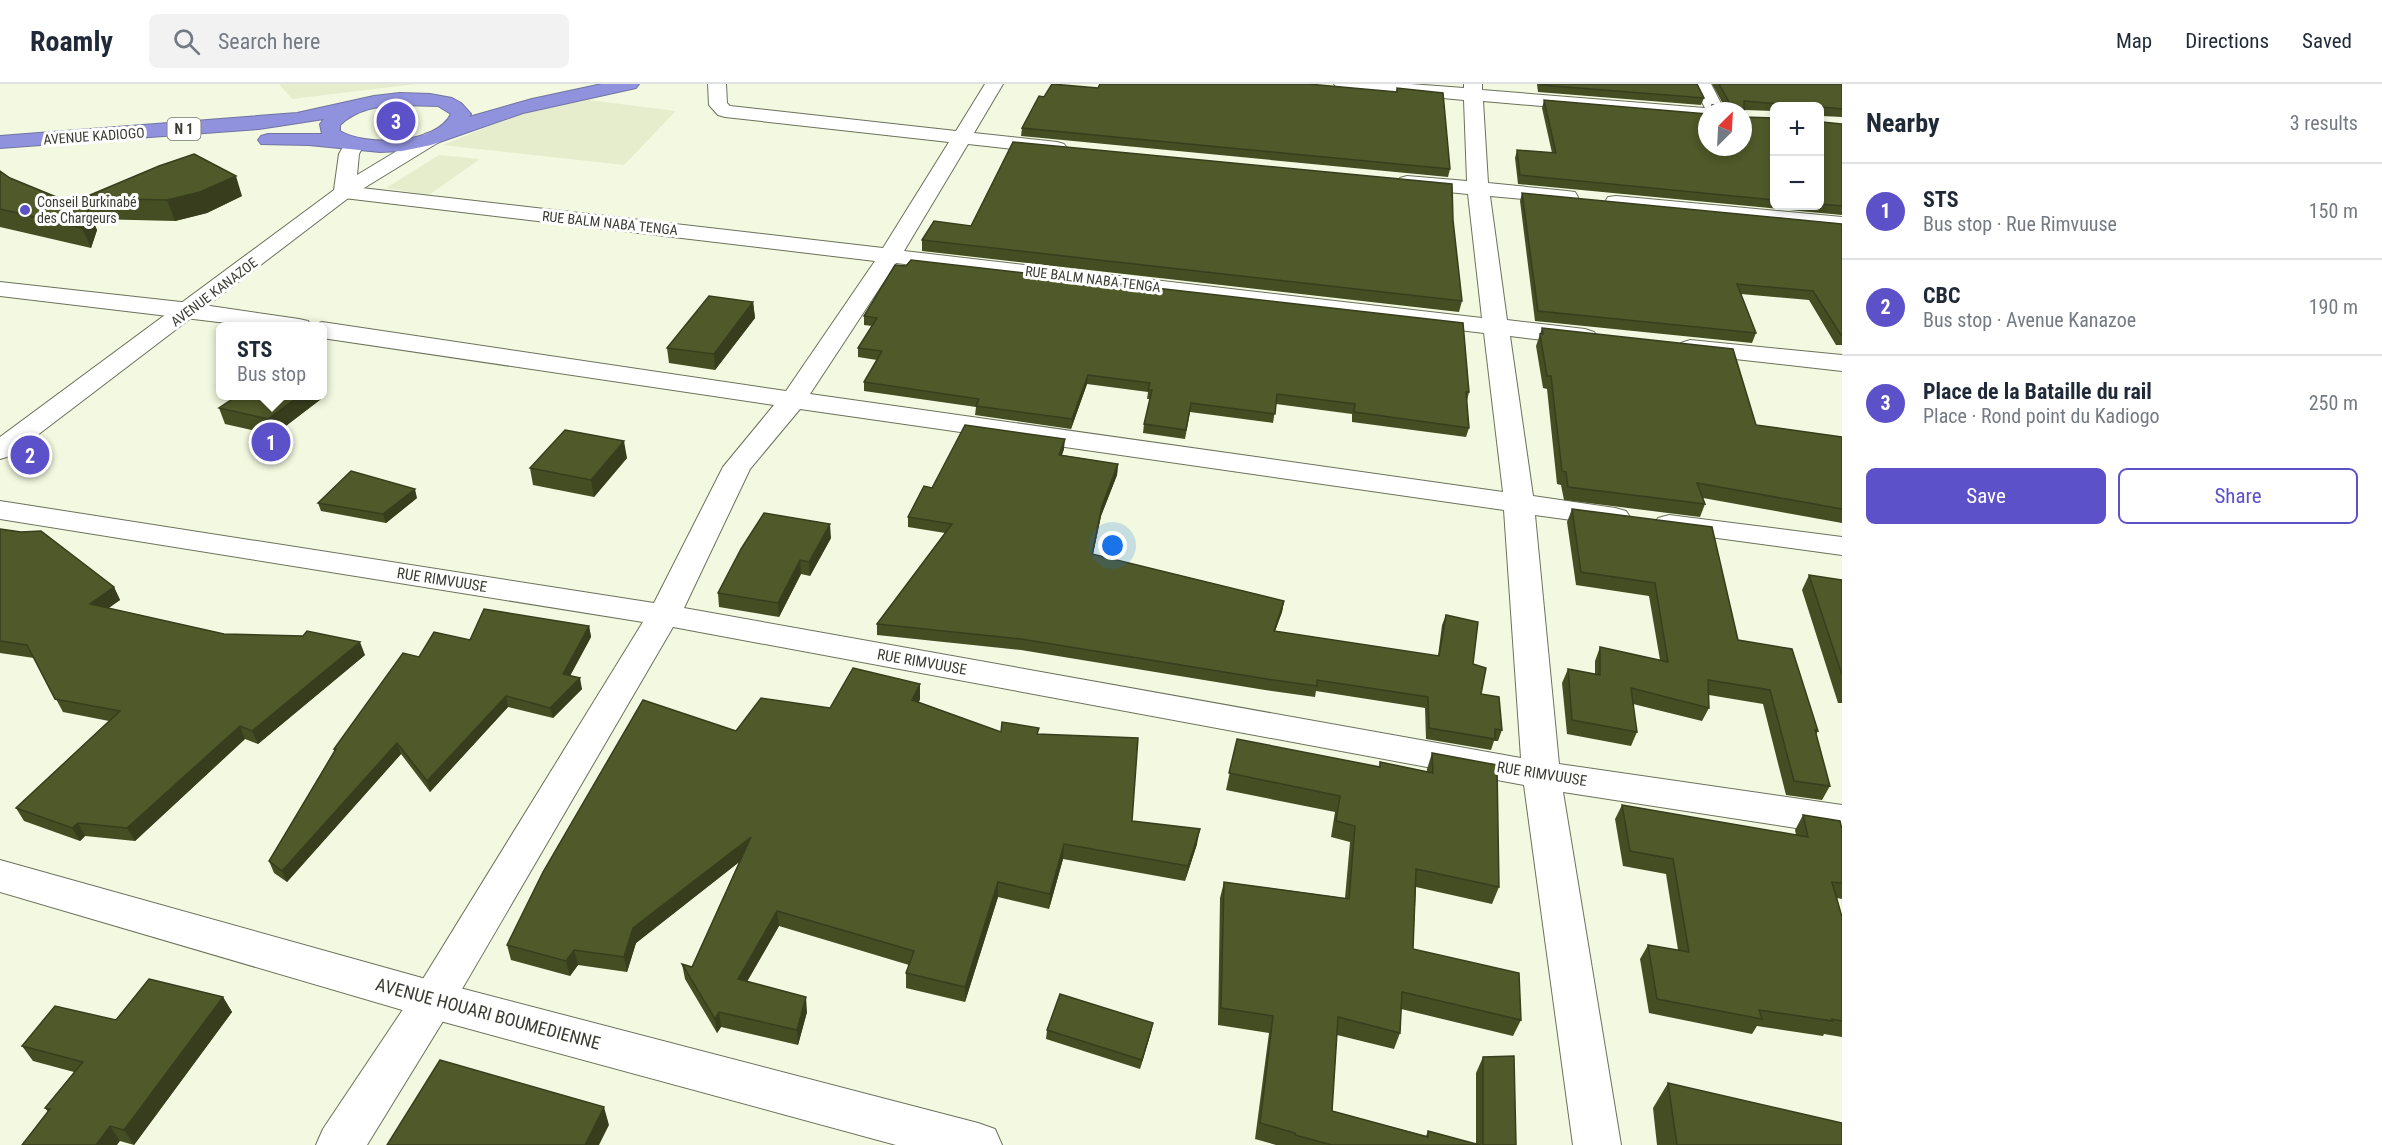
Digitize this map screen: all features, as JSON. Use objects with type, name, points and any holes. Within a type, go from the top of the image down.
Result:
[{"type":"highway","points":[[511,92],[585,84]]},
{"type":"highway","name":"N 1","points":[[351,144],[388,146],[440,134],[532,103],[630,84]]},
{"type":"highway","name":"N 1","points":[[367,104],[396,99],[467,96]]},
{"type":"highway","points":[[425,99],[450,104],[459,110],[461,118],[440,134]]},
{"type":"highway","points":[[351,144],[334,137],[330,124],[340,115],[367,104]]},
{"type":"highway","name":"AVENUE KADIOGO","points":[[0,142],[259,123],[306,117],[367,104]]},
{"type":"highway","name":"AVENUE KADIOGO","points":[[0,156],[190,143],[309,139],[351,144]]},
{"type":"street","points":[[717,84],[718,105],[725,111],[962,139],[1079,150]]},
{"type":"street","points":[[339,1145],[433,1000],[664,615],[737,467],[793,400],[891,254],[994,84]]},
{"type":"street","points":[[1343,84],[1473,89],[1698,113]]},
{"type":"street","points":[[1702,84],[1711,102]]},
{"type":"street","points":[[1473,89],[1478,189],[1519,505],[1541,774],[1597,1145]]},
{"type":"street","name":"AVENUE KANAZOE","points":[[0,450],[190,310],[344,192],[440,134]]},
{"type":"street","points":[[344,192],[351,144]]},
{"type":"street","points":[[1384,180],[1842,224]]},
{"type":"street","name":"RUE BALM NABA TENGA","points":[[344,192],[891,254],[1604,339]]},
{"type":"street","points":[[0,289],[190,310],[267,322]]},
{"type":"street","points":[[327,331],[1519,505],[1842,546]]},
{"type":"street","points":[[1663,345],[1842,363]]},
{"type":"street","name":"RUE RIMVUUSE","points":[[0,510],[664,615],[1541,774],[1842,820]]},
{"type":"street","name":"AVENUE HOUARI BOUMEDIENNE","points":[[0,876],[433,1000],[978,1145]]},
{"type":"shaded area","points":[[279,84],[416,84],[292,99]]},
{"type":"shaded area","points":[[589,100],[676,111],[624,165],[443,145],[512,117]]},
{"type":"shaded area","points":[[439,155],[480,159],[429,195],[386,188]]},
{"type":"building","points":[[1052,84],[1098,88],[1100,84],[1308,84],[1397,92],[1397,88],[1443,93],[1450,169],[1022,128],[1039,96],[1044,97]]},
{"type":"building","points":[[1697,84],[1704,98],[1541,85]]},
{"type":"building","points":[[1719,84],[1842,84],[1842,109],[1824,107],[1824,102],[1729,102]]},
{"type":"building","points":[[1544,100],[1698,113],[1698,156],[1752,156],[1752,117],[1770,118],[1770,200],[1520,175],[1517,150],[1556,153]]},
{"type":"building","points":[[1824,122],[1842,124],[1842,206],[1824,204]]},
{"type":"building","points":[[1013,142],[1452,184],[1453,220],[1462,301],[922,240],[934,221],[971,226]]},
{"type":"building","points":[[194,154],[236,176],[200,192],[167,200],[83,198],[159,166]]},
{"type":"building","points":[[0,171],[10,178],[88,210],[82,228],[0,209]]},
{"type":"building","points":[[1522,193],[1842,224],[1842,336],[1813,291],[1737,284],[1756,333],[1538,311]]},
{"type":"building","points":[[911,260],[1463,323],[1469,392],[1466,392],[1469,428],[1354,412],[1355,404],[1277,394],[1275,414],[1191,403],[1186,430],[1144,424],[1152,390],[1148,390],[1150,383],[1088,375],[1072,419],[976,406],[979,399],[864,382],[882,351],[858,348],[877,318],[864,316],[895,265],[906,266]]},
{"type":"building","points":[[709,296],[753,302],[714,354],[667,348]]},
{"type":"building","points":[[1542,328],[1733,349],[1756,425],[1842,437],[1842,509],[1697,483],[1705,504],[1568,487],[1566,472],[1562,471],[1551,376],[1547,376],[1540,334],[1543,334]]},
{"type":"building","points":[[231,400],[294,400],[268,419],[219,408]]},
{"type":"building","points":[[965,425],[1065,439],[1059,455],[1118,464],[1102,506],[1092,554],[1284,601],[1274,631],[1439,656],[1446,615],[1478,622],[1473,664],[1486,668],[1481,694],[1499,697],[1502,730],[1495,729],[1495,739],[1429,728],[1428,697],[1317,680],[1317,686],[1267,679],[1021,639],[877,624],[952,524],[908,517],[924,486],[932,488]]},
{"type":"building","points":[[565,430],[624,441],[591,480],[530,468]]},
{"type":"building","points":[[351,471],[415,489],[383,514],[318,503]]},
{"type":"building","points":[[1572,509],[1712,527],[1738,640],[1792,649],[1818,731],[1815,730],[1830,786],[1794,781],[1770,690],[1708,680],[1709,708],[1631,688],[1637,732],[1572,720],[1568,669],[1600,675],[1600,647],[1668,662],[1655,583],[1581,572]]},
{"type":"building","points":[[764,513],[830,524],[809,562],[800,560],[778,603],[718,593],[741,549]]},
{"type":"building","points":[[0,529],[21,532],[41,531],[114,587],[90,604],[224,634],[303,636],[307,631],[360,642],[252,731],[240,726],[127,828],[78,823],[72,828],[16,808],[120,711],[55,699],[27,645],[0,641]]},
{"type":"building","points":[[1809,575],[1842,580],[1842,675]]},
{"type":"building","points":[[484,609],[589,626],[563,674],[580,678],[550,708],[506,696],[427,781],[397,743],[282,871],[269,861],[336,749],[334,749],[403,653],[419,657],[434,632],[470,640]]},
{"type":"building","points":[[853,668],[920,684],[912,700],[1001,732],[1002,722],[1039,728],[1037,734],[1138,738],[1132,821],[1200,829],[1188,866],[1064,844],[1050,894],[998,882],[965,987],[906,973],[914,951],[777,911],[738,979],[806,997],[797,1030],[719,1012],[715,1019],[682,964],[692,967],[751,837],[633,928],[624,957],[574,950],[566,961],[507,945],[543,872],[643,700],[736,731],[761,698],[830,708]]},
{"type":"building","points":[[1237,739],[1380,767],[1380,762],[1433,773],[1432,753],[1497,765],[1499,887],[1416,869],[1413,949],[1519,973],[1521,1020],[1402,992],[1400,1033],[1338,1017],[1332,1111],[1428,1137],[1428,1131],[1480,1145],[1332,1145],[1260,1123],[1273,1016],[1221,1008],[1224,882],[1349,899],[1355,826],[1336,821],[1340,796],[1229,773]]},
{"type":"building","points":[[1622,805],[1808,837],[1803,815],[1840,821],[1842,883],[1832,882],[1842,917],[1842,1021],[1759,1010],[1762,1019],[1657,999],[1648,945],[1689,952],[1673,859],[1630,851]]},
{"type":"building","points":[[149,979],[223,997],[124,1130],[110,1126],[96,1145],[22,1145],[50,1109],[45,1108],[83,1062],[22,1046],[55,1006],[116,1020]]},
{"type":"building","points":[[1060,994],[1153,1023],[1142,1060],[1047,1030]]},
{"type":"building","points":[[1514,1056],[1516,1145],[1483,1145],[1483,1057]]},
{"type":"building","points":[[440,1060],[604,1107],[585,1145],[387,1145]]},
{"type":"building","points":[[1668,1083],[1842,1123],[1842,1145],[1677,1145]]},
{"type":"place","name":"Place de la Bataille du rail","points":[[396,121]]},
{"type":"place","name":"Conseil Burkinabé des Chargeurs","points":[[25,210]]},
{"type":"place","name":"STS","points":[[271,442]]},
{"type":"place","name":"CBC","points":[[30,455]]}]
